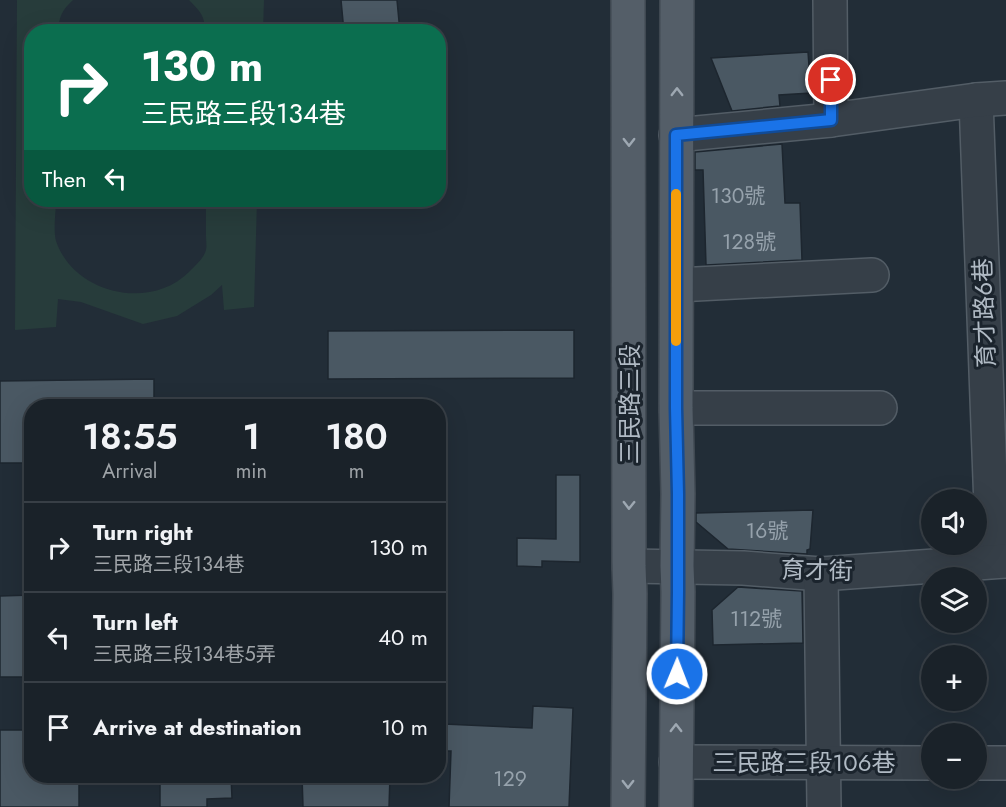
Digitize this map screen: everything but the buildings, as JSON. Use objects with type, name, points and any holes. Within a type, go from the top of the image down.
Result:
[{"type":"main road","name":"三民路三段","points":[[628,0],[630,594],[628,807]]},
{"type":"main road","name":"三民路三段","points":[[676,807],[677,0]]},
{"type":"street","points":[[830,0],[831,120]]},
{"type":"street","points":[[676,135],[831,120],[991,99]]},
{"type":"street","name":"育才路6巷","points":[[991,99],[1000,561]]},
{"type":"street","points":[[676,285],[872,275]]},
{"type":"street","points":[[676,408],[880,408]]},
{"type":"street","name":"育才街","points":[[629,566],[743,568],[821,574],[1000,561]]},
{"type":"street","points":[[821,574],[824,807]]},
{"type":"street","name":"三民路三段106巷","points":[[676,762],[921,763]]},
{"type":"street","points":[[987,763],[1006,763]]},
{"type":"green space","points":[[17,0],[73,0],[66,7],[59,24],[24,24],[24,207],[56,207],[55,237],[65,259],[79,274],[96,284],[115,291],[135,293],[154,291],[173,284],[199,262],[206,250],[206,207],[257,207],[254,307],[224,310],[222,285],[211,295],[177,316],[143,324],[81,302],[58,299],[56,327],[15,330]]},
{"type":"green space","points":[[189,0],[264,0],[263,24],[204,24],[196,7]]},
{"type":"slow traffic","points":[[676,194],[676,341]]},
{"type":"route","points":[[677,674],[676,135],[831,120],[831,80]]}]
